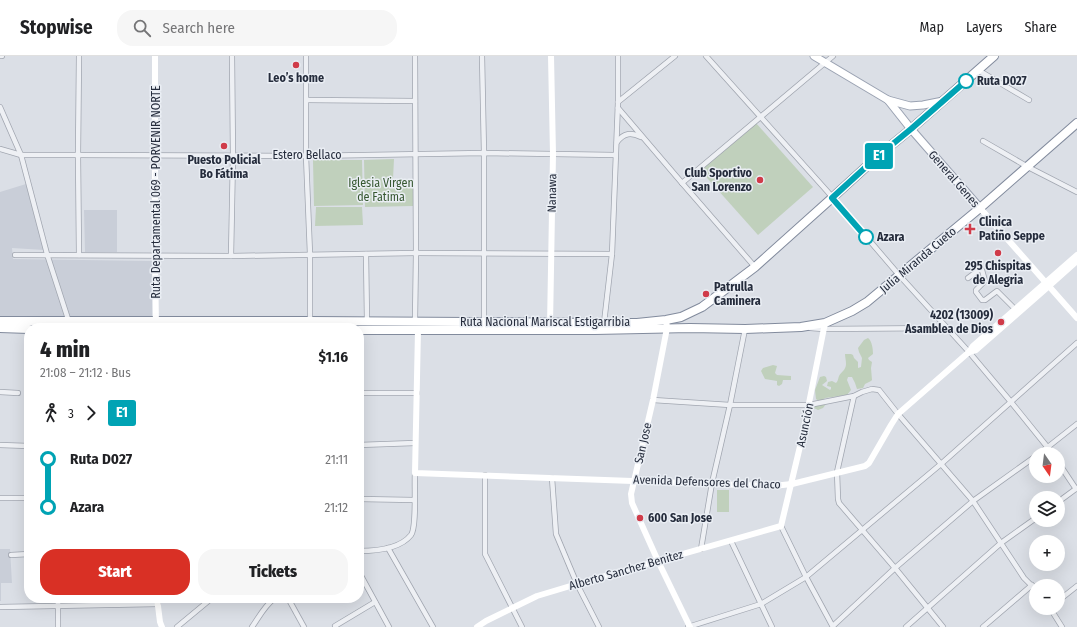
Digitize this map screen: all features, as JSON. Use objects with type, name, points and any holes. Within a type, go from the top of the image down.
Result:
[{"type":"highway","name":"Ruta Nacional Mariscal Estigarribia","points":[[364,330],[667,324],[702,306],[722,293],[755,266],[878,156],[994,56]]},
{"type":"highway","name":"Julia Miranda Cueto","points":[[667,324],[690,328],[824,326],[867,302],[980,208],[1077,123]]},
{"type":"highway","points":[[686,315],[690,328]]},
{"type":"highway","name":"Ruta Nacional Mariscal Estigarribia","points":[[0,321],[98,323]]},
{"type":"highway","name":"Ruta Nacional Mariscal Estigarribia","points":[[329,323],[367,321],[484,322],[550,326],[604,323],[667,324]]},
{"type":"highway","points":[[0,328],[24,328]]},
{"type":"main road","points":[[814,56],[888,100],[910,106],[943,101]]},
{"type":"main road","name":"General Genes","points":[[888,100],[911,129],[980,208]]},
{"type":"street","points":[[78,56],[79,254]]},
{"type":"street","name":"Ruta Departamental 069 - PORVENIR NORTE","points":[[155,56],[156,323]]},
{"type":"street","points":[[231,256],[233,156],[232,56]]},
{"type":"street","points":[[306,56],[306,156],[310,254],[310,323]]},
{"type":"street","points":[[415,322],[416,56]]},
{"type":"street","points":[[482,56],[485,254],[484,322]]},
{"type":"street","name":"Nanawa","points":[[550,326],[553,154],[551,56]]},
{"type":"street","points":[[604,323],[612,254],[615,154],[617,142],[618,56]]},
{"type":"street","points":[[618,105],[675,56]]},
{"type":"street","points":[[706,56],[969,352],[1047,447]]},
{"type":"street","points":[[682,184],[833,56]]},
{"type":"street","points":[[978,70],[1028,100]]},
{"type":"street","points":[[306,100],[415,101]]},
{"type":"street","points":[[618,105],[682,184],[755,266]]},
{"type":"street","points":[[0,107],[21,155],[47,254],[69,322]]},
{"type":"street","points":[[617,142],[622,136],[630,134],[644,138]]},
{"type":"street","points":[[983,141],[1028,167],[1077,192]]},
{"type":"street","name":"Estero Bellaco","points":[[0,149],[21,155],[306,156],[484,153],[615,154]]},
{"type":"street","name":"General Genes","points":[[980,208],[1077,318]]},
{"type":"street","points":[[15,254],[231,256],[416,253],[612,254]]},
{"type":"street","points":[[366,254],[367,321]]},
{"type":"street","name":"Avenida Defensores del Chaco","points":[[415,473],[773,486],[792,484],[865,466],[869,463],[898,414],[969,352],[973,346],[1015,309],[1048,285],[1077,255]]},
{"type":"street","name":"Avenida Defensores del Chaco","points":[[969,352],[976,350],[1077,261]]},
{"type":"street","points":[[968,278],[979,270],[982,270],[985,281],[976,290],[976,292],[982,300],[985,300],[997,291],[1015,309]]},
{"type":"street","name":"San Jose","points":[[667,324],[653,400],[631,494],[632,503],[689,627]]},
{"type":"street","name":"Julia Miranda Cueto","points":[[824,326],[947,328]]},
{"type":"street","name":"Asunción","points":[[781,526],[792,484],[809,405],[824,326]]},
{"type":"street","points":[[701,549],[712,483],[730,405],[745,328]]},
{"type":"street","points":[[364,551],[388,548],[405,540],[411,534],[414,525],[418,330]]},
{"type":"street","points":[[689,627],[761,604],[806,576],[941,464],[1077,343]]},
{"type":"street","points":[[653,400],[730,405],[809,405],[854,396],[872,389],[879,390],[973,501],[1024,578],[1029,583]]},
{"type":"street","points":[[0,392],[18,393]]},
{"type":"street","points":[[364,393],[417,393]]},
{"type":"street","points":[[854,396],[837,472],[839,503],[928,607],[943,627]]},
{"type":"street","points":[[1049,447],[1077,424]]},
{"type":"street","points":[[364,445],[415,443]]},
{"type":"street","points":[[0,446],[24,446]]},
{"type":"street","points":[[781,526],[833,627],[895,568],[973,501],[1029,461]]},
{"type":"street","points":[[1065,472],[1076,489],[1065,497]]},
{"type":"street","points":[[485,475],[485,554],[522,627]]},
{"type":"street","points":[[552,478],[556,534],[577,584],[599,627]]},
{"type":"street","points":[[0,498],[24,498]]},
{"type":"street","points":[[364,499],[414,500]]},
{"type":"street","points":[[906,627],[1001,543],[1029,523]]},
{"type":"street","name":"Alberto Sanchez Benitez","points":[[477,627],[537,596],[781,526]]},
{"type":"street","points":[[731,541],[772,627]]},
{"type":"street","points":[[388,548],[433,627]]},
{"type":"street","points":[[11,555],[24,554]]},
{"type":"street","points":[[364,581],[390,627]]},
{"type":"street","points":[[1065,595],[1077,586]]},
{"type":"street","points":[[983,627],[1029,588]]},
{"type":"street","points":[[335,626],[375,602]]},
{"type":"street","points":[[58,627],[59,603]]},
{"type":"street","points":[[0,607],[118,603]]},
{"type":"street","points":[[158,603],[162,627]]},
{"type":"street","points":[[176,627],[206,603]]},
{"type":"street","points":[[252,627],[270,603]]},
{"type":"street","points":[[291,603],[304,627]]},
{"type":"street","points":[[1054,615],[1062,627]]},
{"type":"shaded area","points":[[26,184],[44,250],[12,248],[13,259],[152,261],[152,317],[0,316],[0,192]]},
{"type":"shaded area","points":[[84,210],[117,210],[117,252],[85,252]]},
{"type":"shaded area","points":[[0,549],[10,549],[12,583],[1,583],[1,601],[0,601]]},
{"type":"green space","name":"Club Sportivo San Lorenzo","points":[[756,123],[813,187],[758,235],[700,170]]},
{"type":"green space","name":"Iglesia Virgen de Fatima","points":[[394,159],[393,179],[413,179],[413,206],[365,207],[364,160]]},
{"type":"green space","points":[[313,160],[362,160],[363,205],[314,206]]},
{"type":"green space","points":[[316,207],[362,207],[363,225],[315,226]]},
{"type":"green space","points":[[868,338],[873,350],[873,354],[868,358],[872,362],[872,380],[865,384],[863,388],[857,389],[852,377],[848,377],[847,380],[851,390],[847,395],[825,398],[822,401],[826,404],[823,408],[818,410],[814,408],[819,401],[816,399],[815,390],[820,377],[826,377],[827,381],[822,385],[830,390],[831,387],[827,386],[828,382],[832,381],[836,383],[845,368],[845,354],[853,355],[858,362],[858,368],[861,367],[862,358],[858,348],[864,340]]},
{"type":"green space","points":[[773,365],[777,366],[775,373],[777,375],[791,376],[791,380],[783,380],[782,384],[779,386],[777,385],[777,381],[765,379],[761,371],[763,368]]},
{"type":"green space","points":[[717,490],[729,490],[729,512],[717,512]]},
{"type":"bus line","name":"E1","points":[[866,237],[832,198],[878,156],[966,81]]},
{"type":"place","name":"Leo’s home","points":[[296,65]]},
{"type":"place","name":"Ruta D027","points":[[966,81]]},
{"type":"place","name":"Puesto Policial Bo Fátima","points":[[224,146]]},
{"type":"place","name":"Club Sportivo San Lorenzo","points":[[760,180]]},
{"type":"place","name":"Clinica Patiño Seppe","points":[[970,229]]},
{"type":"place","name":"Azara","points":[[866,237]]},
{"type":"place","name":"295 Chispitas de Alegria","points":[[998,253]]},
{"type":"place","name":"Patrulla Caminera","points":[[706,294]]},
{"type":"place","name":"4202 (13009) Asamblea de Dios","points":[[1001,322]]},
{"type":"place","name":"600 San Jose","points":[[640,518]]}]
